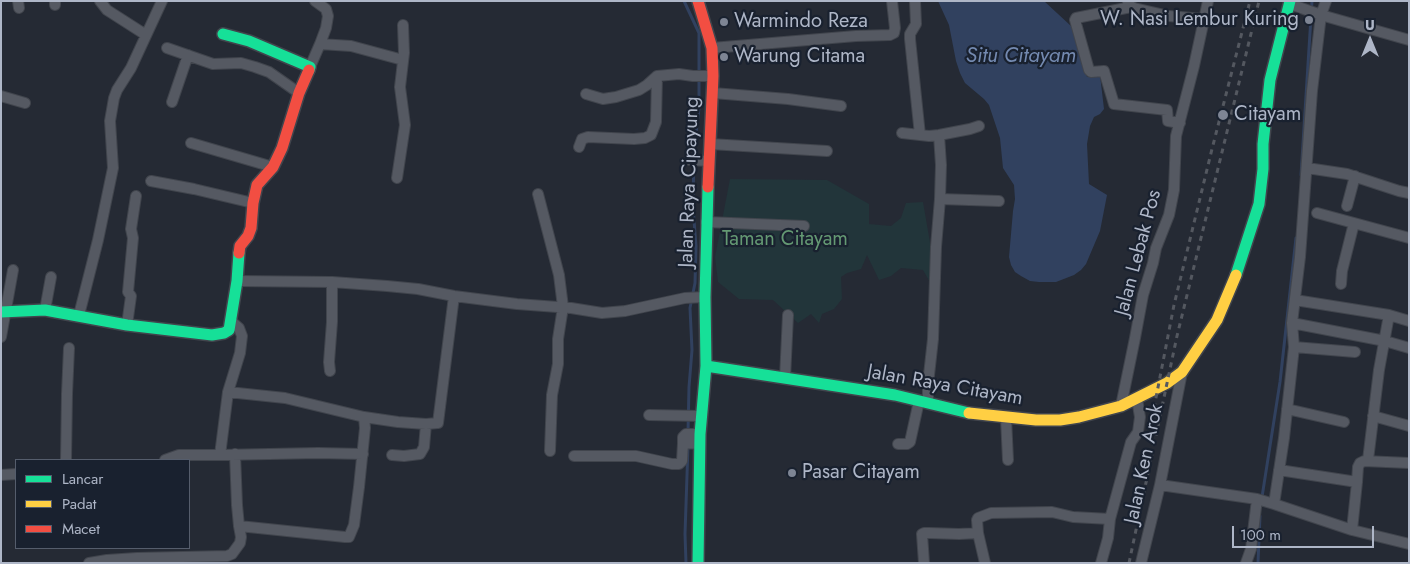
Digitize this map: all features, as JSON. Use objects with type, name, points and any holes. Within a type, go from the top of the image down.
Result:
[{"type":"main road","name":"Jalan Raya Cipayung","points":[[698,1],[712,48],[702,76],[713,94],[710,144],[698,160],[706,222],[694,297],[706,366]]},
{"type":"main road","name":"Jalan Raya Citayam","points":[[706,366],[895,395],[962,412],[1036,420],[1060,420],[1079,417],[1121,406],[1167,383],[1182,372],[1217,320],[1233,284],[1258,204],[1264,169],[1263,144],[1270,80],[1293,4]]},
{"type":"main road","points":[[4,311],[45,310],[127,325],[212,335],[224,334],[229,330],[238,282],[240,246],[248,236],[251,228],[257,185],[273,167],[282,148],[299,93],[310,67],[249,41],[223,34]]},
{"type":"main road","points":[[698,563],[692,439],[699,416],[706,366]]},
{"type":"street","points":[[100,1],[107,10],[146,35]]},
{"type":"street","points":[[79,316],[98,240],[113,168],[110,121],[114,98],[131,68],[162,1]]},
{"type":"street","points":[[310,67],[326,28],[328,16],[326,9],[315,1]]},
{"type":"street","points":[[712,48],[894,33],[892,1]]},
{"type":"street","points":[[914,1],[916,24],[910,34],[910,39],[920,135]]},
{"type":"street","name":"Jalan Lebak Pos","points":[[1121,406],[1142,295],[1156,248],[1169,215],[1174,190],[1176,136],[1208,1]]},
{"type":"street","points":[[1246,563],[1266,501],[1279,470],[1294,347],[1292,323],[1300,257],[1318,14],[1326,1]]},
{"type":"street","points":[[1180,123],[1168,121],[1166,110],[1114,104],[1104,71],[1091,72],[1089,70],[1075,20],[1076,18],[1130,4],[1169,16],[1204,19]]},
{"type":"street","points":[[1293,4],[1318,14],[1409,40]]},
{"type":"street","points":[[397,178],[405,125],[400,87],[404,53],[403,25]]},
{"type":"street","points":[[320,44],[351,46],[403,60]]},
{"type":"street","points":[[167,48],[213,64],[241,63],[255,67],[269,72],[299,93]]},
{"type":"street","points":[[172,102],[188,55]]},
{"type":"street","points":[[586,94],[603,99],[616,97],[639,90],[657,76],[679,74],[702,76]]},
{"type":"street","points":[[579,147],[582,139],[588,137],[634,139],[645,138],[651,135],[656,122],[657,76]]},
{"type":"street","points":[[713,94],[779,98],[841,106]]},
{"type":"street","points":[[1,96],[25,103]]},
{"type":"street","points":[[902,133],[939,135],[979,126]]},
{"type":"street","points":[[898,444],[910,442],[923,402],[930,368],[940,200],[941,165],[939,135]]},
{"type":"street","points":[[190,143],[273,167]]},
{"type":"street","points":[[710,144],[827,151]]},
{"type":"street","points":[[1307,168],[1355,176],[1409,193]]},
{"type":"street","points":[[1347,206],[1355,176]]},
{"type":"street","points":[[150,181],[253,203]]},
{"type":"street","points":[[538,194],[559,276],[563,307],[558,339],[558,364],[552,395],[550,451]]},
{"type":"street","points":[[127,325],[131,296],[128,292],[133,238],[131,228],[136,196]]},
{"type":"street","points":[[940,200],[998,201]]},
{"type":"street","points":[[1317,213],[1409,238]]},
{"type":"street","points":[[706,222],[804,226]]},
{"type":"street","points":[[1341,284],[1342,271],[1354,223]]},
{"type":"street","points":[[1,337],[4,311],[13,270]]},
{"type":"street","points":[[45,310],[51,277]]},
{"type":"street","points":[[238,282],[332,282],[418,289],[454,296],[517,304],[563,307],[602,313],[625,311],[694,297]]},
{"type":"street","points":[[330,371],[332,282]]},
{"type":"street","points":[[228,392],[284,398],[364,417],[398,422],[438,423],[440,420],[454,296]]},
{"type":"street","points":[[1295,300],[1389,314],[1409,321]]},
{"type":"street","points":[[1368,460],[1389,314]]},
{"type":"street","points":[[786,378],[788,316]]},
{"type":"street","points":[[220,455],[228,392],[240,353],[242,336],[239,328],[231,322]]},
{"type":"street","points":[[1292,323],[1385,341],[1409,348]]},
{"type":"street","points":[[1294,347],[1355,352]]},
{"type":"street","points":[[66,459],[69,348]]},
{"type":"street","name":"Jalan Ken Arok","points":[[1141,563],[1160,484],[1182,372]]},
{"type":"street","points":[[1102,563],[1110,519],[1131,442],[1138,432],[1140,417],[1137,399]]},
{"type":"street","points":[[1287,409],[1344,422]]},
{"type":"street","points":[[649,415],[699,416]]},
{"type":"street","points":[[1373,416],[1409,426]]},
{"type":"street","points":[[239,526],[349,536],[354,525],[363,454],[364,417]]},
{"type":"street","points":[[1006,418],[1008,460]]},
{"type":"street","points":[[392,455],[420,454],[424,447],[426,424]]},
{"type":"street","points":[[574,456],[636,456],[679,464],[682,462],[692,439]]},
{"type":"street","points":[[89,563],[130,558],[227,556],[232,554],[240,543],[241,536],[237,505],[235,454]]},
{"type":"street","points":[[168,459],[179,455],[363,454]]},
{"type":"street","points":[[1352,530],[1356,482],[1360,463],[1368,460],[1409,463]]},
{"type":"street","points":[[1279,470],[1356,482]]},
{"type":"street","points":[[1,475],[15,474]]},
{"type":"street","points":[[1160,484],[1266,501],[1352,530],[1409,544]]},
{"type":"street","points":[[985,563],[978,533],[978,518],[991,514],[1052,512],[1073,517],[1110,519]]},
{"type":"street","points":[[924,563],[922,534],[978,533]]},
{"type":"green space","name":"Taman Citayam","points":[[730,179],[827,180],[869,204],[869,224],[891,226],[901,218],[906,203],[923,202],[932,254],[931,284],[923,270],[901,268],[891,276],[879,280],[867,255],[861,269],[841,277],[842,299],[834,309],[822,314],[819,323],[811,314],[798,323],[773,300],[739,299],[718,282],[715,257]]},
{"type":"water","name":"Situ Citayam","points":[[938,1],[1044,1],[1071,26],[1076,35],[1087,77],[1100,75],[1104,109],[1094,117],[1090,126],[1087,144],[1089,184],[1107,195],[1100,231],[1086,264],[1074,275],[1056,282],[1030,281],[1015,272],[1011,265],[1009,257],[1015,199],[1014,185],[1003,168],[1000,138],[989,105],[965,83],[960,73],[949,25]]},
{"type":"waterway","points":[[684,1],[699,33],[699,108],[694,150],[693,207],[696,246],[695,283],[690,308],[692,350],[688,432]]},
{"type":"waterway","points":[[1301,175],[1312,1]]},
{"type":"waterway","points":[[1262,497],[1280,382],[1296,238]]},
{"type":"waterway","points":[[686,563],[688,446]]},
{"type":"waterway","points":[[1258,563],[1260,516]]},
{"type":"railway","points":[[1154,408],[1174,305],[1250,1]]},
{"type":"railway","points":[[1129,563],[1177,336],[1259,1]]},
{"type":"traffic: fast","points":[[1236,275],[1259,204],[1270,80],[1290,1]]},
{"type":"traffic: fast","points":[[223,34],[249,41],[310,67],[309,70]]},
{"type":"traffic: fast","points":[[706,366],[705,297],[708,187]]},
{"type":"traffic: fast","points":[[1,312],[45,310],[127,325],[212,335],[224,333],[229,330],[237,281],[239,253]]},
{"type":"traffic: fast","points":[[698,563],[700,434],[706,366],[895,395],[969,413]]},
{"type":"traffic: slow","points":[[969,413],[1036,420],[1060,420],[1121,406],[1167,383],[1182,372],[1217,320],[1236,275]]},
{"type":"traffic: jam","points":[[698,1],[712,48],[713,76],[708,187]]},
{"type":"traffic: jam","points":[[239,253],[240,246],[248,236],[251,228],[257,185],[273,167],[282,148],[299,93],[309,70]]},
{"type":"place","name":"W. Nasi Lembur Kuring","points":[[1309,20]]},
{"type":"place","name":"Warmindo Reza","points":[[724,22]]},
{"type":"place","name":"Warung Citama","points":[[724,57]]},
{"type":"place","name":"Citayam","points":[[1223,115]]},
{"type":"place","name":"Pasar Citayam","points":[[792,473]]}]
